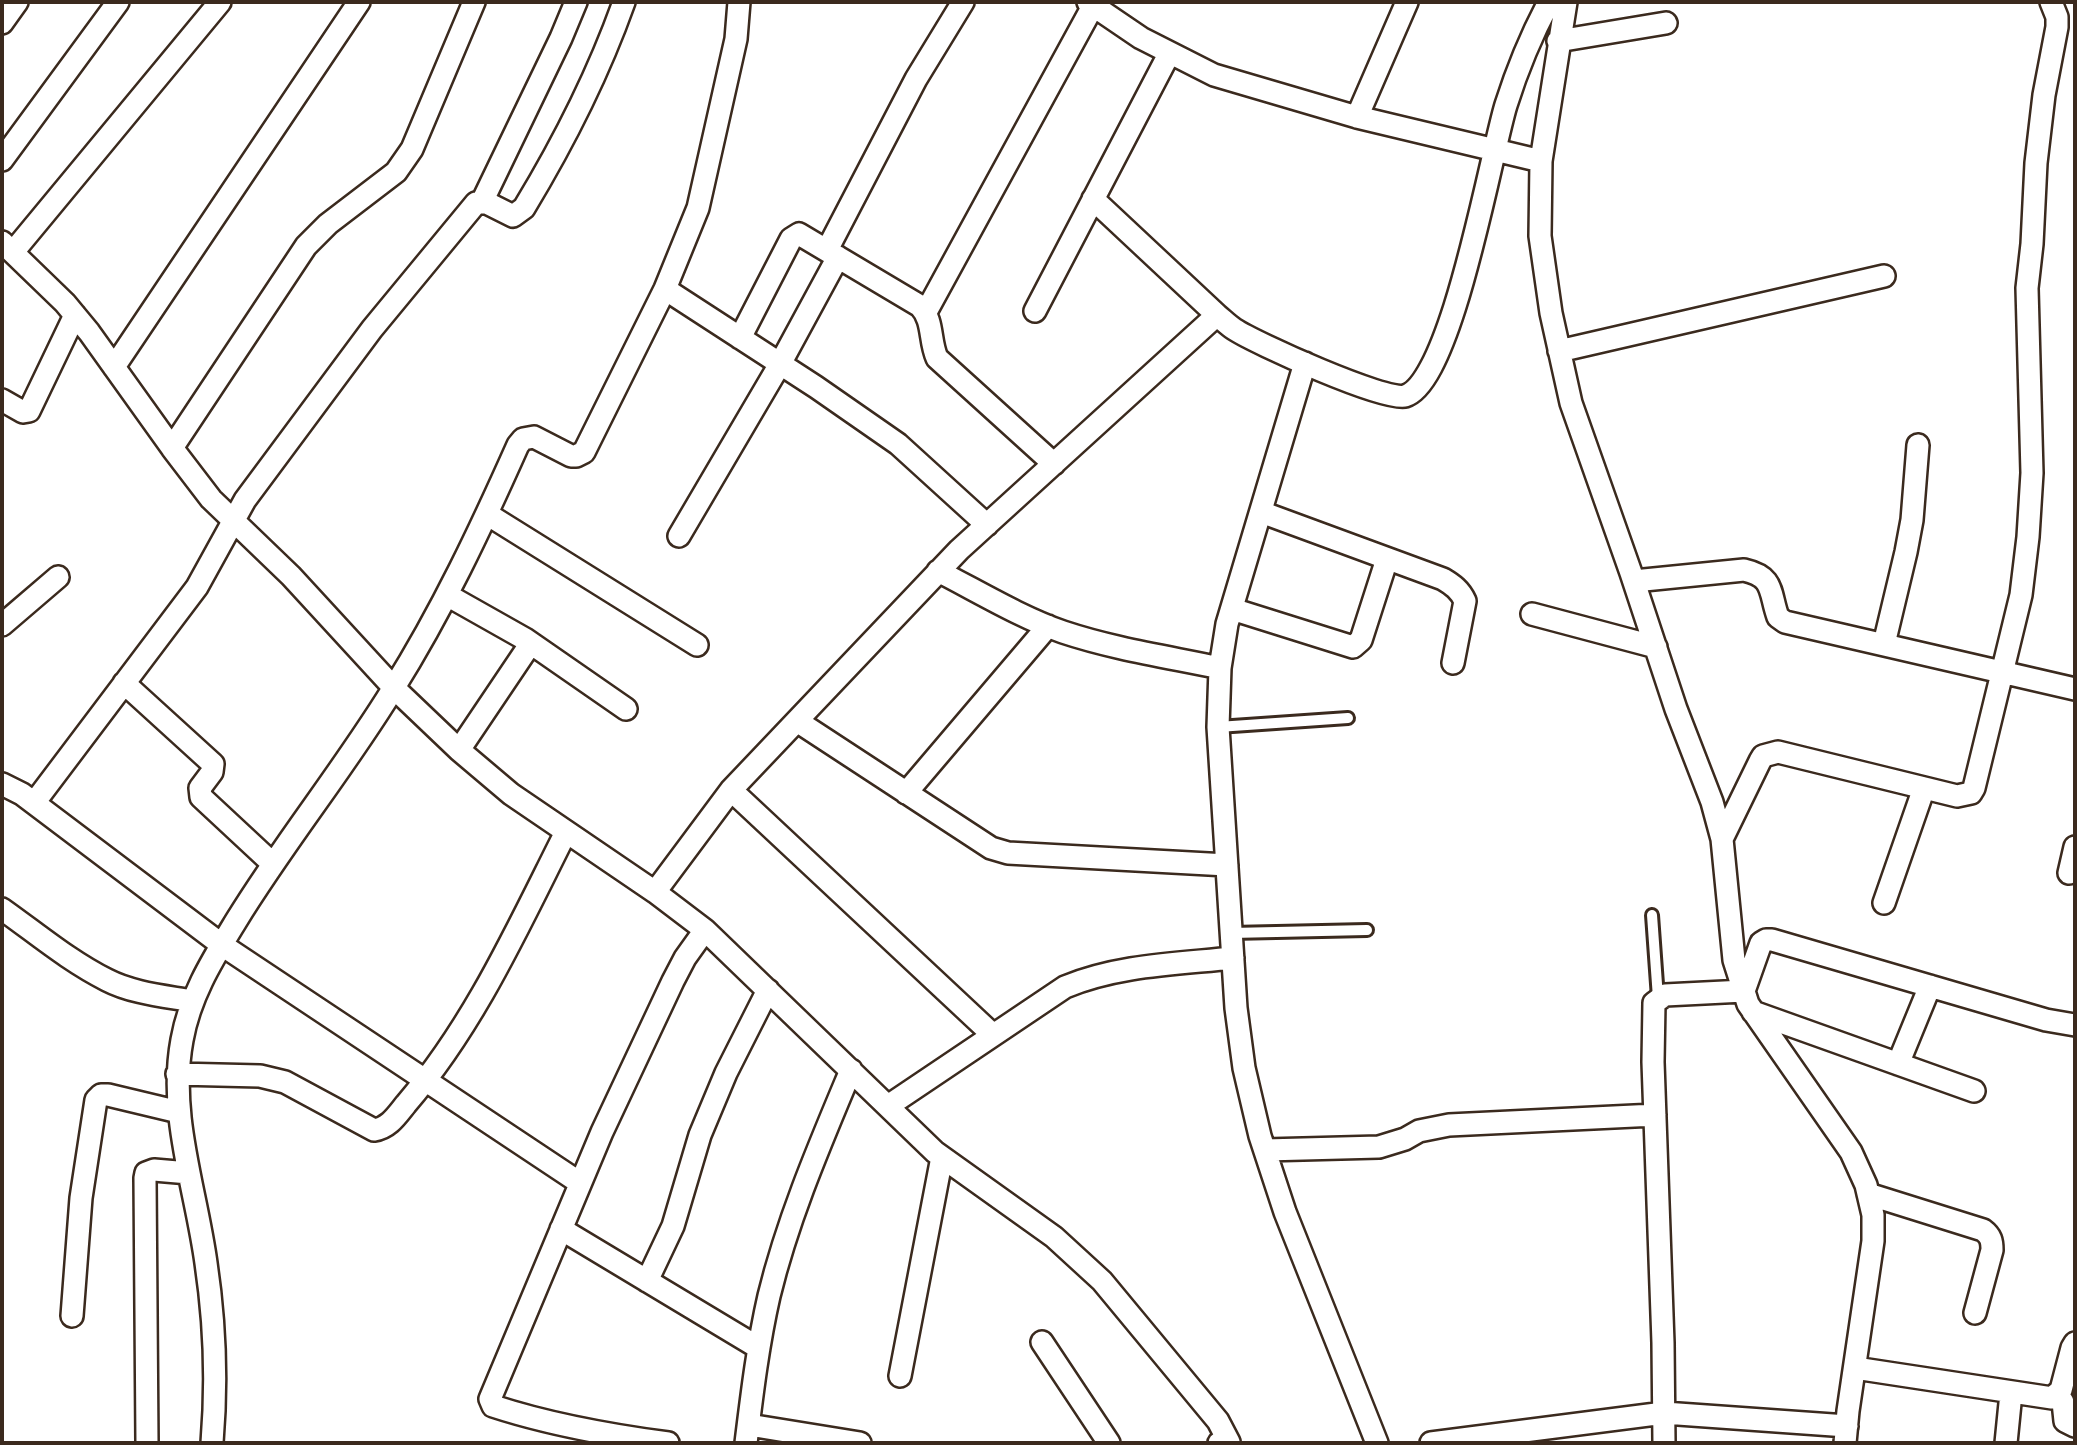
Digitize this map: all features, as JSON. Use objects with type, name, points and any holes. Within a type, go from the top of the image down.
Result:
[{"type":"street","points":[[2,23],[17,2]]},
{"type":"street","points":[[2,160],[118,2]]},
{"type":"street","points":[[220,2],[7,247],[75,315],[211,499],[291,576],[394,688],[510,794],[655,892],[705,930],[942,1157],[1054,1237],[1102,1281],[1218,1421],[1229,1441],[1219,1443]]},
{"type":"street","points":[[114,367],[359,2]]},
{"type":"street","points":[[172,448],[306,247],[328,223],[396,172],[412,149],[474,2]]},
{"type":"street","points":[[33,803],[197,587],[245,500],[372,329],[470,208],[482,202],[576,2]]},
{"type":"street","points":[[482,202],[513,216],[524,208],[584,101],[608,48],[624,2]]},
{"type":"street","points":[[212,1443],[215,1339],[206,1262],[179,1112],[177,1074],[182,1038],[192,1001],[222,945],[273,864],[394,688],[447,595],[523,439],[534,437],[571,456],[584,452],[666,289],[698,208],[736,39],[739,2]]},
{"type":"street","points":[[679,536],[780,364],[916,79],[962,2]]},
{"type":"street","points":[[1357,117],[1407,2]]},
{"type":"street","points":[[1093,199],[1233,328],[1305,363],[1390,396],[1405,396],[1420,386],[1431,367],[1454,306],[1475,241],[1506,106],[1526,52],[1549,2]]},
{"type":"street","points":[[1431,1443],[1664,1413],[1846,1435],[1873,1241],[1873,1215],[1868,1194],[1850,1152],[1753,1012],[1744,991],[1734,960],[1722,839],[1712,802],[1676,709],[1634,580],[1571,403],[1551,313],[1540,236],[1541,161],[1567,2]]},
{"type":"street","points":[[1722,839],[1760,761],[1769,753],[1777,752],[1957,796],[1971,793],[1975,788],[2021,595],[2028,537],[2032,473],[2027,288],[2036,163],[2044,95],[2057,27],[2057,17],[2051,2]]},
{"type":"street","points":[[926,312],[1090,4],[1169,54],[1214,75],[1357,117],[1541,161]]},
{"type":"street","points":[[1559,41],[1666,23]]},
{"type":"street","points":[[1035,311],[1169,54]]},
{"type":"street","points":[[740,338],[791,239],[799,234],[912,299],[926,312],[930,322],[932,347],[937,358],[1054,464]]},
{"type":"street","points":[[1559,351],[1884,276]]},
{"type":"street","points":[[666,289],[898,444],[987,525]]},
{"type":"street","points":[[2,400],[23,412],[29,411],[75,315]]},
{"type":"street","points":[[655,892],[732,790],[939,571],[1217,315]]},
{"type":"street","points":[[1305,363],[1232,608],[1220,668],[1218,727],[1231,933],[1244,1068],[1265,1150],[1284,1212],[1377,1443]]},
{"type":"street","points":[[1884,645],[1908,541],[1918,445]]},
{"type":"street","points":[[1261,512],[1443,579],[1461,592],[1465,601],[1464,611],[1453,663]]},
{"type":"street","points":[[487,514],[697,646]]},
{"type":"street","points":[[1232,608],[1353,647],[1361,640],[1387,559]]},
{"type":"street","points":[[1634,580],[1744,570],[1755,572],[1763,576],[1769,584],[1778,617],[1785,622],[2075,689]]},
{"type":"street","points":[[939,571],[1048,626],[1088,640],[1220,668]]},
{"type":"street","points":[[2,625],[58,577]]},
{"type":"street","points":[[447,595],[531,643],[626,709]]},
{"type":"street","points":[[1532,614],[1656,648]]},
{"type":"street","points":[[906,793],[1048,626]]},
{"type":"street","points":[[459,750],[531,643]]},
{"type":"street","points":[[124,684],[213,764],[212,772],[200,788],[201,797],[273,864]]},
{"type":"street","points":[[797,721],[991,848],[1008,853],[1227,865]]},
{"type":"street","points":[[2,783],[33,803],[222,945],[580,1183]]},
{"type":"street","points":[[1884,903],[1924,788]]},
{"type":"street","points":[[732,790],[993,1035]]},
{"type":"street","points":[[177,1074],[260,1076],[285,1083],[374,1130],[388,1125],[426,1081],[476,1005],[507,950],[566,832]]},
{"type":"street","points":[[2069,873],[2075,847]]},
{"type":"street","points":[[2,909],[108,981],[145,993],[192,1001]]},
{"type":"street","points":[[668,1443],[592,1433],[536,1419],[493,1406],[491,1403],[492,1393],[580,1183],[673,981],[705,930]]},
{"type":"street","points":[[1744,991],[1759,948],[1766,940],[2046,1020],[2075,1025]]},
{"type":"street","points":[[888,1106],[1065,986],[1113,971],[1233,958]]},
{"type":"street","points":[[1898,1064],[1930,986]]},
{"type":"street","points":[[647,1281],[673,1226],[700,1135],[726,1073],[768,990]]},
{"type":"street","points":[[1664,1443],[1654,1003],[1665,995],[1744,991]]},
{"type":"street","points":[[1753,1012],[1974,1091]]},
{"type":"street","points":[[851,1070],[809,1170],[769,1295],[747,1434],[860,1443]]},
{"type":"street","points":[[72,1316],[77,1237],[96,1100],[108,1095],[179,1112]]},
{"type":"street","points":[[1265,1150],[1379,1147],[1419,1131],[1449,1125],[1655,1115]]},
{"type":"street","points":[[900,1376],[942,1157]]},
{"type":"street","points":[[147,1443],[145,1178],[149,1171],[154,1170],[189,1173]]},
{"type":"street","points":[[1868,1194],[1988,1234],[1992,1240],[1992,1250],[1975,1313]]},
{"type":"street","points":[[561,1229],[759,1348]]},
{"type":"street","points":[[1042,1342],[1109,1443]]},
{"type":"street","points":[[1855,1368],[2052,1398],[2058,1395],[2075,1343]]},
{"type":"street","points":[[2006,1443],[2011,1393]]},
{"type":"street","points":[[2058,1395],[2063,1402],[2065,1420],[2075,1426]]},
{"type":"lane","points":[[1218,727],[1348,718]]},
{"type":"lane","points":[[1652,915],[1658,998]]},
{"type":"lane","points":[[1231,933],[1367,930]]}]
